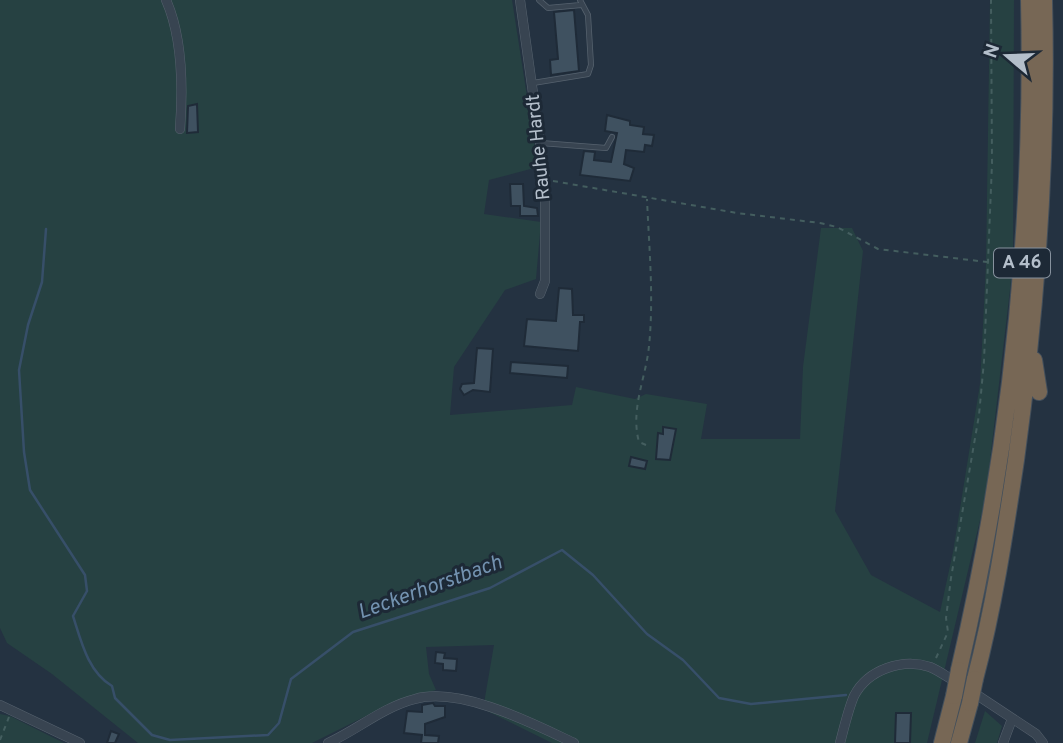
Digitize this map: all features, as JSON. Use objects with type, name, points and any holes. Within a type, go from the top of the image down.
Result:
[{"type":"highway","name":"A 46","points":[[942,740],[988,536],[1015,341],[1028,135],[1029,0]]},
{"type":"highway","name":"A 46","points":[[959,743],[985,642],[1010,502],[1031,340],[1041,210],[1046,71],[1044,0]]},
{"type":"highway","points":[[1031,340],[1039,392]]},
{"type":"highway","points":[[985,642],[1001,601]]},
{"type":"street","points":[[166,0],[172,14],[182,93],[180,129]]},
{"type":"street","name":"Rauhe Hardt","points":[[520,0],[545,179],[545,281],[540,294]]},
{"type":"street","points":[[840,743],[855,695],[870,676],[890,667],[913,665],[931,668],[1036,734],[1043,743]]},
{"type":"street","points":[[328,743],[399,704],[422,697],[496,708],[574,743]]},
{"type":"street","points":[[0,705],[80,743]]},
{"type":"street","points":[[1003,743],[1012,719]]},
{"type":"lane","points":[[532,83],[587,74],[591,65],[588,15],[580,3],[548,8],[540,0]]},
{"type":"lane","points":[[540,143],[606,148],[612,137]]},
{"type":"path","points":[[931,668],[948,632],[946,618],[951,578],[979,415],[992,163],[991,0]]},
{"type":"path","points":[[545,179],[647,198],[820,223],[837,227],[878,249],[987,262]]},
{"type":"path","points":[[646,445],[639,442],[636,422],[637,401],[650,344],[647,198]]},
{"type":"path","points":[[0,740],[11,710]]},
{"type":"green space","points":[[0,0],[512,0],[538,167],[489,180],[484,214],[541,222],[536,279],[505,290],[454,367],[450,415],[572,405],[576,387],[635,399],[646,394],[707,404],[701,439],[800,439],[803,367],[821,228],[852,228],[863,251],[835,511],[871,575],[940,612],[953,552],[980,384],[986,264],[990,0],[1014,0],[1013,264],[986,495],[927,743],[552,743],[483,709],[494,645],[426,647],[429,674],[436,690],[390,704],[312,743],[138,743],[52,674],[7,643],[0,628]]},
{"type":"green space","points":[[985,711],[1002,726],[997,743],[975,743]]},
{"type":"green space","points":[[0,714],[10,716],[64,743],[0,743]]},
{"type":"building","points":[[574,10],[579,71],[551,75],[550,60],[558,59],[554,12]]},
{"type":"building","points":[[197,104],[198,132],[187,133],[188,106]]},
{"type":"building","points":[[607,115],[630,121],[630,125],[644,127],[643,134],[654,135],[652,146],[645,145],[644,152],[626,150],[624,164],[634,168],[630,181],[580,175],[584,151],[595,152],[594,160],[611,162],[617,133],[605,131]]},
{"type":"building","points":[[510,184],[523,184],[524,206],[537,208],[538,216],[520,216],[520,206],[511,206]]},
{"type":"building","points":[[559,288],[572,289],[573,315],[584,315],[584,322],[580,322],[578,351],[524,346],[527,319],[556,321]]},
{"type":"building","points":[[477,348],[493,349],[490,392],[473,390],[464,395],[460,389],[462,384],[474,383]]},
{"type":"building","points":[[511,362],[568,366],[567,378],[510,373]]},
{"type":"building","points":[[663,427],[676,429],[670,460],[656,459],[658,433],[663,434]]},
{"type":"building","points":[[631,457],[647,461],[645,469],[629,466]]},
{"type":"building","points":[[436,652],[445,653],[444,658],[457,659],[456,671],[443,670],[443,664],[435,663]]},
{"type":"building","points":[[433,703],[435,706],[445,706],[445,717],[425,724],[425,735],[439,736],[438,743],[421,743],[422,735],[404,733],[407,711],[422,712],[422,705]]},
{"type":"building","points":[[896,713],[911,713],[910,743],[895,743]]},
{"type":"building","points":[[111,731],[119,734],[115,743],[107,743]]},
{"type":"waterway","name":"Leckerhorstbach","points":[[46,229],[42,282],[28,325],[19,370],[24,452],[30,490],[85,575],[87,591],[73,616],[86,655],[97,673],[112,686],[115,698],[152,735],[170,740],[268,735],[279,723],[291,679],[353,632],[490,588],[562,550],[593,575],[647,634],[683,660],[719,698],[751,704],[846,695]]}]
